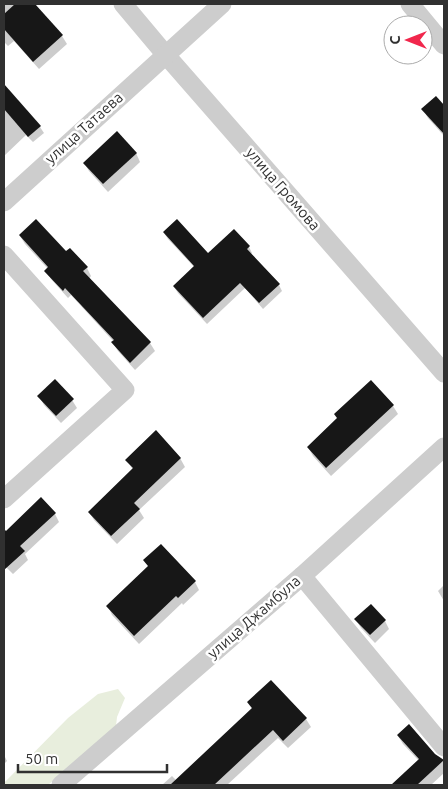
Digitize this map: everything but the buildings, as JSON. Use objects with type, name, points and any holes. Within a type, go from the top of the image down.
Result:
[{"type":"street","name":"улица Громова","points":[[123,4],[444,372]]},
{"type":"street","name":"улица Татаева","points":[[4,202],[222,4]]},
{"type":"street","points":[[410,4],[444,45]]},
{"type":"street","points":[[4,255],[125,390],[4,499]]},
{"type":"street","name":"улица Джамбула","points":[[61,785],[302,576],[444,447]]},
{"type":"street","points":[[302,576],[444,748]]},
{"type":"green space","points":[[118,689],[125,698],[117,717],[116,726],[48,785],[4,785],[68,718],[98,694]]}]
